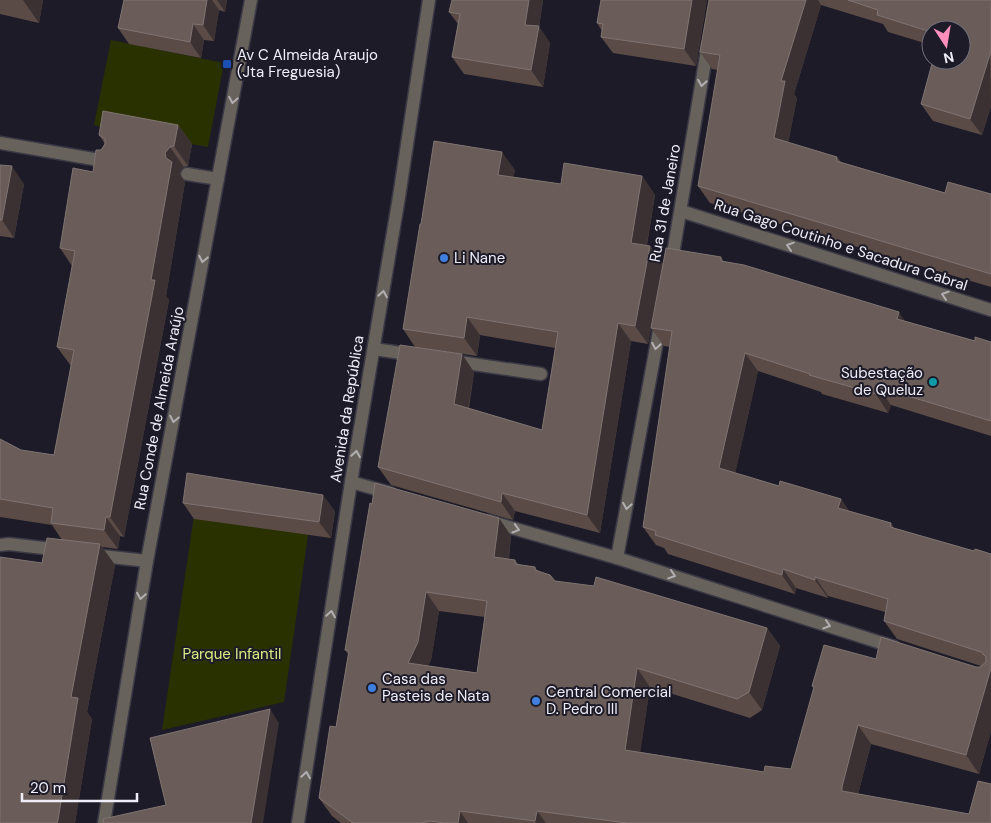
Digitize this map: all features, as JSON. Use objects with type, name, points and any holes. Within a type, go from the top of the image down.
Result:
[{"type":"street","name":"Rua Conde de Almeida Araújo","points":[[104,823],[147,561],[251,0]]},
{"type":"street","name":"Avenida da República","points":[[298,823],[351,482],[399,197],[428,0]]},
{"type":"street","name":"Rua 31 de Janeiro","points":[[669,279],[711,29]]},
{"type":"street","points":[[0,143],[111,162]]},
{"type":"street","points":[[187,174],[218,179]]},
{"type":"street","name":"Rua Gago Coutinho e Sacadura Cabral","points":[[681,211],[991,310]]},
{"type":"street","points":[[617,558],[663,308]]},
{"type":"street","points":[[374,349],[541,374]]},
{"type":"street","points":[[351,482],[403,497]]},
{"type":"street","points":[[478,518],[617,558],[907,651]]},
{"type":"street","points":[[0,546],[9,544],[147,561]]},
{"type":"green space","points":[[111,40],[224,63],[208,147],[116,131],[94,125]]},
{"type":"green space","name":"Parque Infantil","points":[[198,489],[312,508],[284,702],[162,730]]},
{"type":"building","points":[[124,0],[207,0],[203,25],[193,24],[190,42],[118,28]]},
{"type":"building","points":[[452,0],[529,0],[525,25],[539,26],[531,70],[452,57],[460,14],[449,12]]},
{"type":"building","points":[[601,0],[692,0],[684,49],[601,37],[603,24],[597,23]]},
{"type":"building","points":[[709,0],[806,0],[781,81],[785,81],[774,138],[837,157],[836,161],[945,193],[948,182],[991,194],[991,274],[698,186],[720,55],[700,52]]},
{"type":"building","points":[[848,0],[991,0],[991,51],[970,119],[921,104],[930,70],[971,70],[971,20],[921,20],[921,29],[877,15],[878,10]]},
{"type":"building","points":[[103,111],[178,125],[174,146],[170,147],[165,153],[166,158],[172,162],[151,280],[155,280],[110,517],[106,517],[104,530],[51,523],[53,508],[0,499],[0,439],[21,450],[54,455],[74,350],[57,347],[75,251],[60,248],[73,168],[93,172],[96,150],[101,150],[105,144],[105,139],[99,135]]},
{"type":"building","points":[[434,141],[502,152],[498,175],[561,184],[564,163],[642,176],[631,243],[650,246],[635,326],[618,323],[587,515],[502,493],[501,502],[378,467],[400,345],[462,354],[454,404],[542,430],[558,332],[467,317],[464,338],[403,329]]},
{"type":"building","points":[[0,165],[12,166],[2,220],[0,220]]},
{"type":"building","points":[[666,248],[721,257],[721,261],[744,265],[899,312],[897,319],[975,341],[975,337],[991,342],[991,421],[878,387],[876,394],[809,375],[745,353],[719,468],[779,486],[780,481],[841,499],[838,508],[891,523],[890,527],[991,554],[991,668],[966,755],[858,725],[842,791],[969,814],[978,781],[991,784],[991,823],[627,823],[537,811],[535,821],[460,811],[458,823],[430,821],[422,823],[353,823],[319,798],[330,726],[336,727],[349,651],[345,650],[375,483],[499,518],[494,557],[515,560],[515,564],[535,567],[535,570],[550,575],[555,581],[594,586],[596,577],[767,628],[749,692],[737,699],[637,668],[625,750],[764,772],[765,766],[791,769],[824,645],[876,659],[881,637],[976,667],[980,667],[986,662],[986,657],[981,652],[884,621],[888,599],[815,577],[815,580],[783,569],[782,575],[655,535],[656,531],[643,527],[672,331],[651,328]],"holes":[[[426,592],[487,601],[477,673],[408,663],[418,642]]]},
{"type":"building","points":[[187,473],[323,495],[319,522],[183,503]]},
{"type":"building","points":[[47,538],[100,544],[71,697],[78,698],[58,820],[57,823],[0,823],[0,557],[42,563]]},
{"type":"building","points":[[270,709],[251,823],[104,823],[103,819],[166,805],[150,738]]},
{"type":"place","name":"Av C Almeida Araujo (Jta Freguesia)","points":[[227,64]]},
{"type":"place","name":"Li Nane","points":[[444,258]]},
{"type":"place","name":"Subestação de Queluz","points":[[933,382]]},
{"type":"place","name":"Casa das Pasteis de Nata","points":[[372,688]]},
{"type":"place","name":"Central Comercial D. Pedro III","points":[[536,701]]}]
